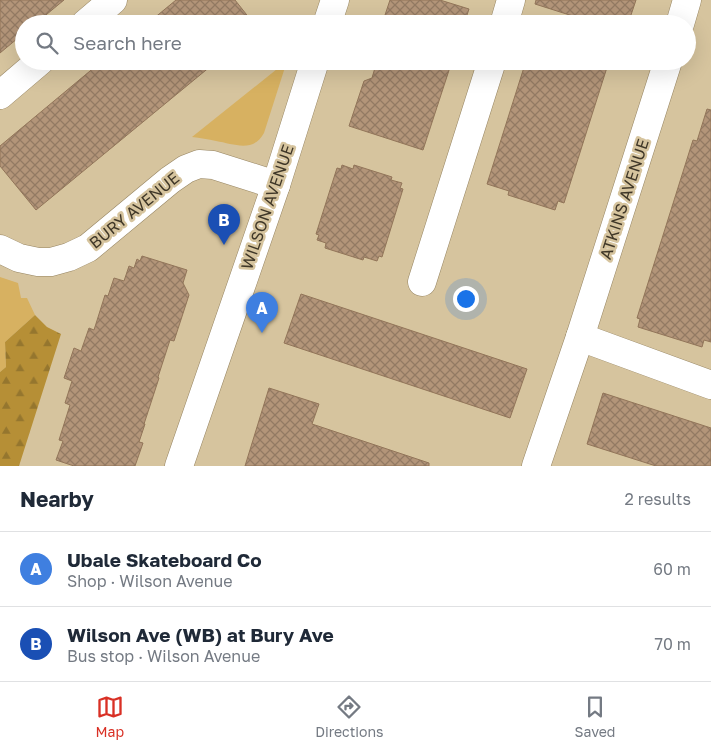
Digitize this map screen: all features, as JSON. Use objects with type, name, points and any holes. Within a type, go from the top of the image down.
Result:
[{"type":"street","points":[[95,15],[113,0]]},
{"type":"street","points":[[330,15],[335,0]]},
{"type":"street","points":[[507,15],[511,0]]},
{"type":"street","points":[[683,15],[687,0]]},
{"type":"street","points":[[0,95],[29,70]]},
{"type":"street","name":"WILSON AVENUE","points":[[179,466],[276,185],[312,70]]},
{"type":"street","points":[[422,282],[489,70]]},
{"type":"street","name":"ATKINS AVENUE","points":[[536,466],[580,337],[665,70]]},
{"type":"street","name":"BURY AVENUE","points":[[0,250],[30,261],[51,262],[69,257],[88,248],[170,180],[186,169],[199,164],[213,165],[276,185]]},
{"type":"street","points":[[580,337],[711,384]]},
{"type":"shaded area","points":[[276,70],[284,70],[264,133],[260,139],[243,146],[192,137]]},
{"type":"shaded area","points":[[0,277],[18,283],[21,298],[27,298],[35,315],[5,342],[6,367],[0,372]]},
{"type":"green space","points":[[35,315],[47,327],[61,334],[19,466],[0,466],[0,372],[6,367],[5,342]]},
{"type":"building","points":[[0,0],[64,0],[46,15],[15,15],[15,40],[0,53]]},
{"type":"building","points":[[176,0],[235,0],[247,15],[158,15]]},
{"type":"building","points":[[390,0],[440,0],[469,9],[467,15],[385,15]]},
{"type":"building","points":[[536,0],[636,0],[631,15],[570,15],[535,4]]},
{"type":"building","points":[[91,70],[206,70],[36,210],[0,166],[0,146]]},
{"type":"building","points":[[374,70],[449,70],[423,150],[349,126],[364,81],[372,78]]},
{"type":"building","points":[[523,70],[606,70],[564,203],[558,201],[555,210],[508,195],[509,191],[487,184]]},
{"type":"building","points":[[707,109],[711,110],[711,342],[704,340],[702,347],[638,327],[640,319],[637,318],[693,140],[697,141]]},
{"type":"building","points":[[342,165],[353,169],[354,165],[392,177],[391,180],[402,183],[400,188],[403,189],[382,257],[379,256],[377,261],[364,257],[363,260],[325,248],[326,243],[317,240],[319,235],[316,234],[337,168],[341,169]]},
{"type":"building","points":[[142,256],[187,270],[183,283],[189,295],[174,341],[170,340],[158,377],[139,442],[143,443],[135,466],[74,466],[56,460],[63,441],[59,440],[70,405],[65,403],[72,381],[64,378],[74,348],[81,351],[89,328],[94,330],[105,295],[108,296],[114,278],[124,281],[129,266],[134,268],[137,259],[140,261]]},
{"type":"building","points":[[301,294],[527,369],[510,418],[284,343]]},
{"type":"building","points":[[269,388],[319,404],[312,424],[429,463],[429,466],[245,466]]},
{"type":"building","points":[[603,393],[711,428],[711,466],[656,466],[587,444]]},
{"type":"place","name":"Wilson Ave (WB) at Bury Ave","points":[[224,245]]},
{"type":"place","name":"Ubale Skateboard Co","points":[[262,333]]}]
